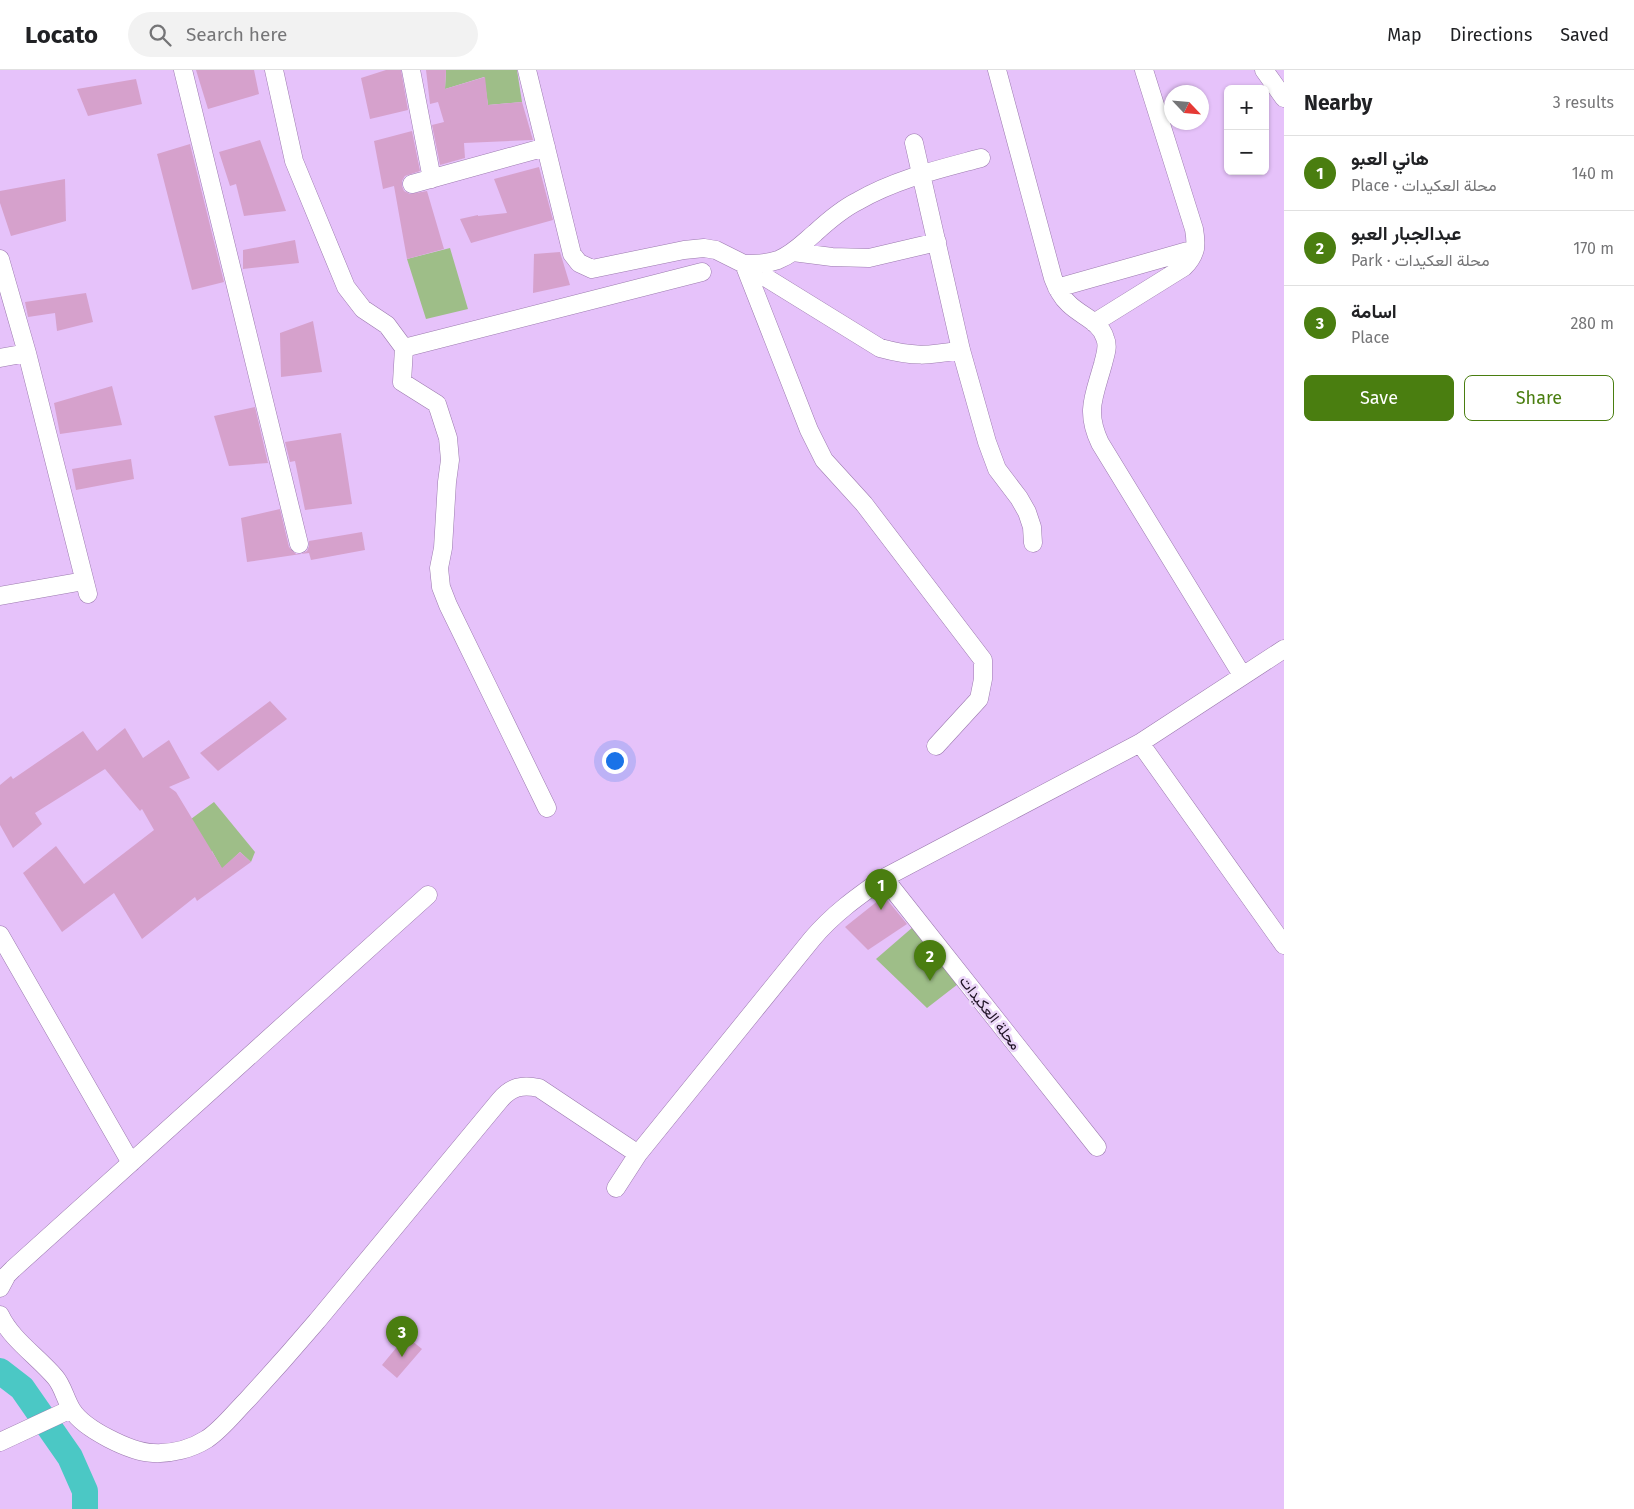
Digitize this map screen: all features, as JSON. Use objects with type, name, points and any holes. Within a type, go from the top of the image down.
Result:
[{"type":"street","points":[[183,70],[299,544]]},
{"type":"street","points":[[274,70],[294,161],[346,287],[363,309],[387,325],[404,348],[402,382],[437,404],[448,438],[450,460],[443,548],[439,568],[444,597],[548,808]]},
{"type":"street","points":[[410,70],[432,179]]},
{"type":"street","points":[[527,70],[572,254],[579,263],[592,269],[704,248],[716,250],[744,264],[880,348],[905,355],[931,355],[961,350]]},
{"type":"street","points":[[997,70],[1057,288],[1070,306],[1102,330],[1106,339],[1107,350],[1092,408],[1094,430],[1100,443],[1242,675]]},
{"type":"street","points":[[1094,323],[1184,267],[1192,258],[1195,249],[1194,229],[1144,70]]},
{"type":"street","points":[[1264,70],[1282,93]]},
{"type":"street","points":[[914,143],[961,350],[991,456],[1027,512],[1032,527],[1033,543]]},
{"type":"street","points":[[412,184],[546,147]]},
{"type":"street","points":[[744,264],[761,264],[778,260],[793,252],[835,216],[858,201],[921,174],[981,158]]},
{"type":"street","points":[[793,252],[841,258],[869,258],[936,242]]},
{"type":"street","points":[[1057,288],[1195,249]]},
{"type":"street","points":[[0,260],[27,354],[86,587],[0,596]]},
{"type":"street","points":[[744,264],[805,421],[824,460],[852,489],[983,660],[983,679],[979,699],[936,746]]},
{"type":"street","points":[[404,348],[702,272]]},
{"type":"street","points":[[0,358],[27,354]]},
{"type":"street","points":[[616,1188],[638,1154],[826,923],[845,905],[884,878],[1140,743],[1284,649]]},
{"type":"street","points":[[1140,743],[1284,945]]},
{"type":"street","name":"محلة العكيدات","points":[[884,878],[1097,1147]]},
{"type":"street","points":[[0,1288],[7,1275],[428,895]]},
{"type":"street","points":[[0,935],[131,1163]]},
{"type":"street","points":[[0,1315],[10,1330],[55,1377],[71,1408],[82,1421],[115,1442],[133,1450],[171,1453],[190,1448],[207,1439],[222,1427],[289,1355],[500,1100],[513,1088],[530,1086],[539,1088],[638,1154]]},
{"type":"street","points":[[0,1442],[71,1408]]},
{"type":"green space","points":[[446,70],[517,70],[522,102],[488,105],[484,77],[445,89]]},
{"type":"green space","points":[[450,248],[468,309],[426,319],[407,259]]},
{"type":"green space","points":[[214,802],[255,852],[251,862],[240,852],[222,869],[212,851],[185,872],[191,819]]},
{"type":"green space","points":[[913,927],[958,984],[927,1008],[876,959]]},
{"type":"building","points":[[196,70],[254,70],[259,94],[208,109]]},
{"type":"building","points":[[386,70],[401,70],[408,110],[370,119],[361,78]]},
{"type":"building","points":[[426,70],[446,70],[445,89],[485,77],[488,105],[522,102],[533,140],[464,143],[465,158],[440,165],[432,125],[444,122],[438,102],[430,104]]},
{"type":"building","points":[[136,79],[142,104],[88,116],[77,89]]},
{"type":"building","points":[[412,131],[420,171],[405,176],[402,186],[404,191],[410,194],[427,191],[444,249],[407,259],[394,186],[383,189],[374,141]]},
{"type":"building","points":[[260,140],[286,211],[244,216],[236,184],[230,186],[219,152]]},
{"type":"building","points":[[190,144],[224,282],[192,290],[157,154]]},
{"type":"building","points":[[539,167],[553,220],[471,243],[460,219],[478,215],[507,213],[494,179]]},
{"type":"building","points":[[65,179],[66,221],[11,236],[0,203],[0,191]]},
{"type":"building","points":[[295,240],[299,263],[243,269],[243,250]]},
{"type":"building","points":[[560,252],[570,285],[533,293],[534,254]]},
{"type":"building","points":[[86,293],[93,322],[57,331],[55,313],[28,317],[25,302]]},
{"type":"building","points":[[313,321],[322,372],[281,377],[280,333]]},
{"type":"building","points":[[112,386],[122,425],[60,434],[54,403]]},
{"type":"building","points":[[255,407],[268,463],[229,466],[214,416]]},
{"type":"building","points":[[341,433],[352,504],[305,510],[295,461],[290,462],[285,442]]},
{"type":"building","points":[[131,459],[134,479],[76,490],[72,469]]},
{"type":"building","points":[[280,509],[289,547],[296,554],[301,554],[247,562],[241,518]]},
{"type":"building","points":[[362,532],[365,550],[311,560],[309,553],[301,554],[307,551],[309,541]]},
{"type":"building","points":[[270,701],[287,719],[218,771],[200,753]]},
{"type":"building","points":[[125,728],[143,758],[169,740],[190,778],[169,787],[176,792],[222,868],[240,852],[251,862],[197,901],[195,897],[142,939],[114,893],[62,932],[23,873],[56,846],[84,884],[154,830],[142,809],[140,811],[105,769],[35,813],[42,824],[13,848],[0,825],[0,785],[11,776],[13,779],[83,731],[97,751]]},
{"type":"building","points":[[884,896],[907,924],[868,950],[845,927]]},
{"type":"building","points":[[406,1336],[422,1349],[397,1378],[382,1365]]},
{"type":"waterway","points":[[0,1371],[22,1388],[70,1457],[85,1491],[85,1509]]},
{"type":"place","name":"هاني العبو","points":[[881,910]]},
{"type":"place","name":"عبدالجبار العبو","points":[[930,981]]},
{"type":"place","name":"اسامة","points":[[402,1357]]}]
